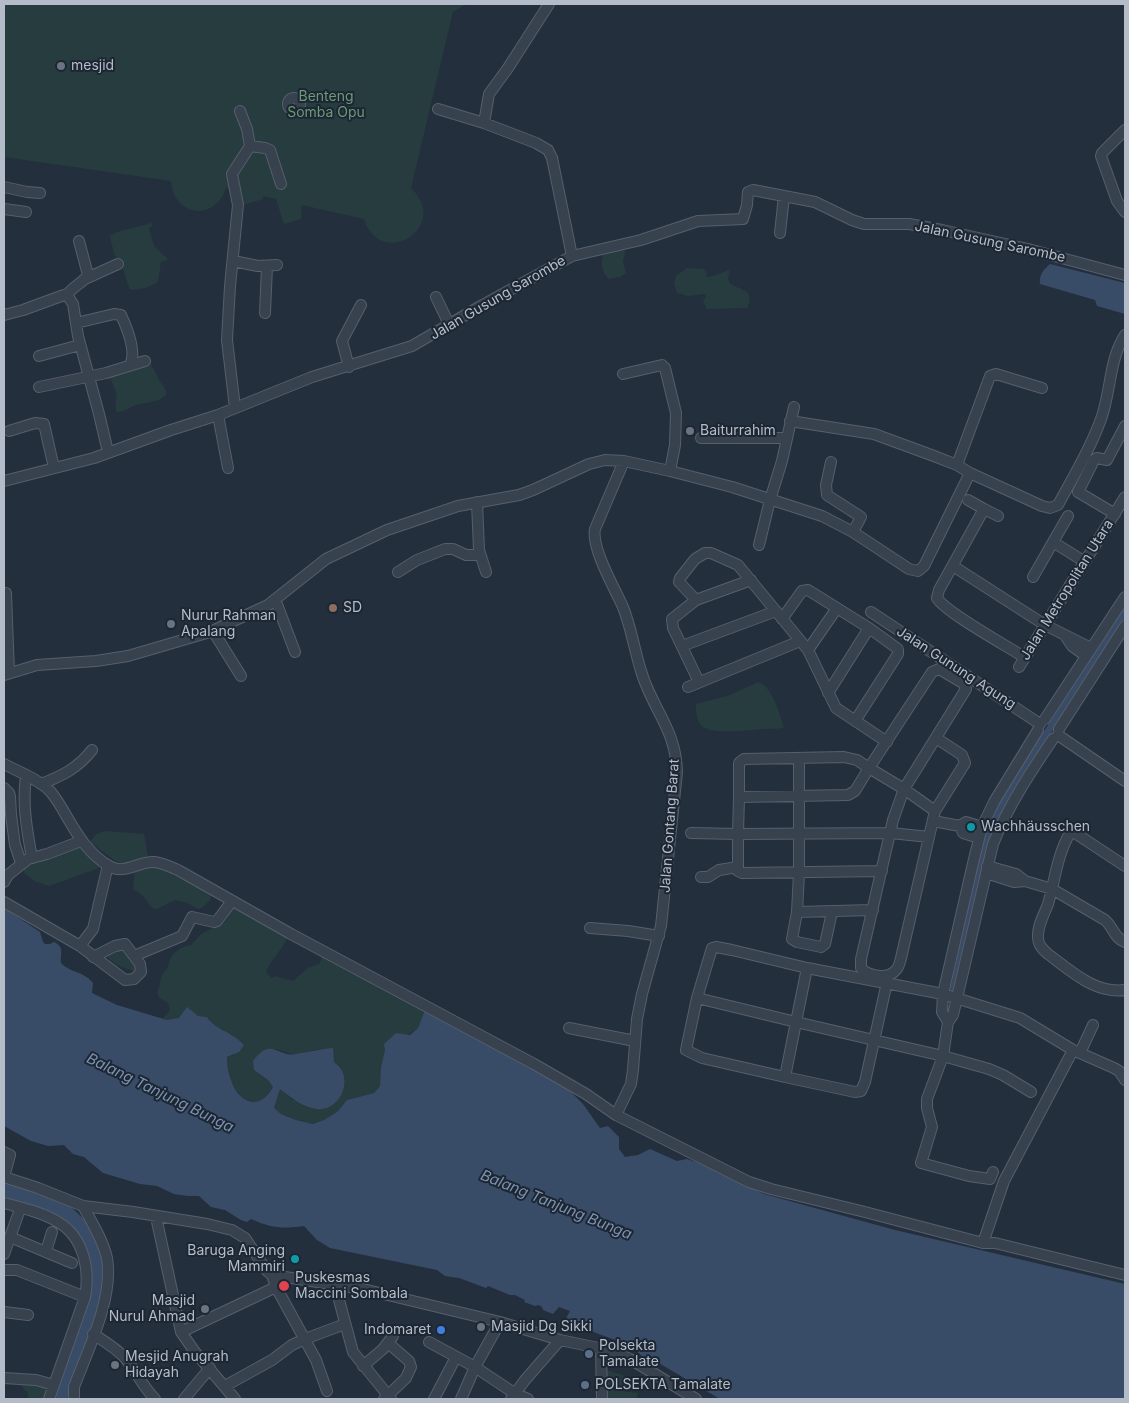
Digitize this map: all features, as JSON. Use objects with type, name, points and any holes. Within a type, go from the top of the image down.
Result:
[{"type":"street","points":[[484,122],[489,94],[549,4]]},
{"type":"street","points":[[438,109],[484,122],[536,143],[548,150],[552,158],[572,256]]},
{"type":"street","points":[[235,408],[227,340],[238,205],[232,174],[250,146],[247,129],[240,111]]},
{"type":"street","points":[[1125,130],[1102,153],[1102,156],[1117,202],[1125,212]]},
{"type":"street","points":[[250,146],[270,150],[281,184]]},
{"type":"street","points":[[4,188],[40,193]]},
{"type":"street","name":"Jalan Gusung Sarombe","points":[[4,481],[94,458],[218,415],[312,377],[412,346],[572,256],[649,238],[698,221],[743,219],[748,192],[753,190],[815,202],[864,224],[910,224],[942,230],[1028,249],[1125,275]]},
{"type":"street","points":[[780,233],[784,196]]},
{"type":"street","points":[[4,209],[26,212]]},
{"type":"street","points":[[79,241],[88,271],[85,279]]},
{"type":"street","points":[[233,261],[249,265],[272,266],[265,313]]},
{"type":"street","points":[[4,315],[67,294],[85,279],[118,264]]},
{"type":"street","points":[[67,294],[73,304],[80,345],[108,452]]},
{"type":"street","points":[[436,297],[449,324]]},
{"type":"street","points":[[349,367],[342,341],[361,305]]},
{"type":"street","points":[[76,322],[114,314],[121,315],[133,356],[130,365]]},
{"type":"street","points":[[790,422],[874,434],[957,465],[970,473],[1050,508],[1058,505],[1084,459],[1101,419],[1117,352],[1125,335]]},
{"type":"street","points":[[39,356],[80,345]]},
{"type":"street","points":[[39,387],[145,361]]},
{"type":"street","points":[[623,374],[662,365],[665,368],[676,413],[670,471]]},
{"type":"street","points":[[957,465],[990,376],[996,374],[1042,388]]},
{"type":"street","points":[[759,545],[794,407]]},
{"type":"street","points":[[218,415],[228,468]]},
{"type":"street","points":[[9,431],[36,423],[44,424],[54,468]]},
{"type":"street","points":[[1115,514],[1078,492],[1094,460],[1097,458],[1107,460],[1125,426]]},
{"type":"street","points":[[701,438],[787,438]]},
{"type":"street","points":[[6,593],[7,674],[37,665],[96,661],[128,656],[213,631],[257,611],[315,567],[340,552],[387,530],[458,506],[519,495],[605,460],[624,461],[732,487],[822,516],[854,532],[909,569],[916,571],[921,569],[970,473]]},
{"type":"street","name":"Jalan Gontang Barat","points":[[616,1114],[631,1084],[642,994],[659,936],[677,772],[675,751],[671,737],[642,676],[624,609],[607,574],[594,538],[595,529],[624,461]]},
{"type":"street","points":[[832,462],[826,485],[827,495],[861,517],[854,532]]},
{"type":"street","name":"Jalan Metropolitan Utara","points":[[1019,667],[1125,497]]},
{"type":"street","points":[[968,500],[998,516]]},
{"type":"street","points":[[477,502],[480,555],[486,572]]},
{"type":"street","points":[[984,509],[939,590],[937,598],[941,604],[1024,657]]},
{"type":"street","points":[[1033,577],[1068,516]]},
{"type":"street","points":[[1053,542],[1085,562]]},
{"type":"street","points":[[398,572],[417,560],[445,549],[453,549],[466,555],[480,555]]},
{"type":"street","points":[[696,600],[679,582],[695,559],[705,553],[711,553],[734,562],[743,569],[808,650],[836,708],[887,742]]},
{"type":"street","points":[[953,566],[1045,625],[1066,637],[1077,640],[1088,652]]},
{"type":"street","points":[[699,682],[673,628],[672,619],[696,600],[751,580]]},
{"type":"street","points":[[682,646],[779,615],[805,590],[869,628],[895,646],[899,652],[855,721]]},
{"type":"street","points":[[948,1022],[942,1012],[943,994],[982,827],[994,802],[1088,652],[1125,597]]},
{"type":"street","points":[[275,599],[296,652]]},
{"type":"street","points":[[808,650],[837,608]]},
{"type":"street","name":"Jalan Gunung Agung","points":[[871,612],[1042,725]]},
{"type":"street","points":[[993,1172],[990,1179],[969,1176],[920,1163],[932,1127],[926,1108],[927,1099],[943,1056],[948,1022],[953,1014],[955,998],[993,844],[1010,804],[1022,784],[1125,626]]},
{"type":"street","points":[[828,693],[869,628]]},
{"type":"street","points":[[213,631],[242,676]]},
{"type":"street","points":[[688,687],[800,641]]},
{"type":"street","points":[[739,797],[798,797],[852,794],[932,672],[939,669],[963,683],[966,689],[904,789],[891,833],[860,965],[862,971],[867,973],[876,976],[887,975],[897,970],[901,958],[934,816],[965,764],[962,755],[936,738]]},
{"type":"street","points":[[1042,725],[1055,720],[1056,734]]},
{"type":"street","points":[[1042,725],[1043,738],[1056,734]]},
{"type":"street","points":[[1056,734],[1125,781]]},
{"type":"street","points":[[41,784],[76,768],[92,750]]},
{"type":"street","points":[[799,758],[798,912],[792,936],[794,940],[823,947],[832,912]]},
{"type":"street","points":[[882,872],[742,873],[738,870],[739,768],[741,760],[850,758],[904,789],[934,816],[960,826],[963,832],[979,838]]},
{"type":"street","points":[[4,764],[41,784],[55,797],[81,841],[108,865],[120,869],[153,862],[178,870],[534,1064],[616,1114],[759,1185],[983,1243],[995,1243],[1125,1275]]},
{"type":"street","points":[[26,776],[24,790],[26,826],[32,858]]},
{"type":"street","points":[[4,788],[10,796],[15,845],[21,864]]},
{"type":"street","points":[[960,826],[966,822],[982,827]]},
{"type":"street","points":[[1125,866],[1082,837],[1071,832],[1060,856],[1052,889],[1039,928],[1038,940],[1039,944],[1048,954],[1094,986],[1104,989],[1125,990]]},
{"type":"street","points":[[692,833],[891,833],[929,837]]},
{"type":"street","points":[[4,882],[8,875],[32,858],[81,841]]},
{"type":"street","points":[[80,946],[93,929],[108,865]]},
{"type":"street","points":[[701,877],[708,877],[719,870],[738,867]]},
{"type":"street","points":[[987,870],[1016,874],[1025,881],[1052,889],[1105,920],[1113,929],[1118,939],[1125,942]]},
{"type":"street","points":[[134,956],[179,938],[184,934],[192,917],[216,921],[232,901]]},
{"type":"street","points":[[4,902],[80,946],[93,957],[118,976],[128,981],[137,978],[141,972],[140,964],[126,945],[122,943],[93,957]]},
{"type":"street","points":[[798,912],[873,910]]},
{"type":"street","points":[[590,928],[659,936]]},
{"type":"street","points":[[887,982],[864,1086],[859,1092],[702,1058],[688,1052],[686,1046],[697,998],[710,950],[713,947],[807,968],[887,982],[943,994],[1020,1018],[1076,1052],[1120,1071],[1125,1080]]},
{"type":"street","points":[[785,1077],[807,968]]},
{"type":"street","points":[[697,998],[943,1056],[989,1069],[1031,1092]]},
{"type":"street","points":[[983,1243],[1004,1181],[1076,1052],[1094,1025]]},
{"type":"street","points":[[569,1028],[635,1041]]},
{"type":"street","points":[[4,1152],[10,1154],[4,1177],[83,1206],[207,1224],[240,1234],[272,1275],[363,1289],[500,1322],[560,1340],[601,1348],[630,1359],[696,1399]]},
{"type":"street","points":[[4,1202],[59,1222],[70,1232],[85,1260],[87,1284],[85,1297],[49,1399]]},
{"type":"street","points":[[74,1399],[74,1386],[104,1304],[108,1276],[107,1257],[99,1235],[83,1206]]},
{"type":"street","points":[[4,1254],[9,1231],[19,1212]]},
{"type":"street","points":[[156,1217],[181,1332],[235,1399]]},
{"type":"street","points":[[9,1231],[72,1263]]},
{"type":"street","points":[[46,1251],[52,1232]]},
{"type":"street","points":[[4,1270],[17,1270],[85,1297]]},
{"type":"street","points":[[272,1275],[276,1288],[316,1360],[328,1391]]},
{"type":"street","points":[[335,1285],[353,1352],[363,1366],[388,1398],[406,1378],[411,1367],[409,1361],[390,1339],[363,1366]]},
{"type":"street","points":[[181,1332],[276,1288]]},
{"type":"street","points":[[4,1312],[28,1315]]},
{"type":"street","points":[[461,1399],[475,1367],[500,1322]]},
{"type":"street","points":[[225,1386],[305,1339],[344,1324]]},
{"type":"street","points":[[93,1334],[125,1358],[155,1399]]},
{"type":"street","points":[[512,1396],[560,1340]]},
{"type":"street","points":[[429,1342],[475,1367],[512,1396],[528,1399]]},
{"type":"street","points":[[601,1348],[602,1399]]},
{"type":"street","points":[[434,1399],[456,1357]]},
{"type":"street","points":[[191,1397],[210,1368]]},
{"type":"street","points":[[4,1378],[36,1380],[54,1385]]},
{"type":"green space","name":"Benteng Somba Opu","points":[[4,4],[467,4],[453,12],[411,188],[421,203],[423,217],[418,229],[409,238],[397,242],[384,242],[372,234],[364,219],[302,205],[301,219],[284,224],[276,199],[263,196],[263,199],[240,206],[236,190],[226,188],[221,199],[213,206],[205,210],[195,211],[179,202],[171,181],[4,157]]},
{"type":"green space","points":[[151,223],[153,226],[149,228],[154,246],[168,259],[161,262],[158,282],[146,288],[130,290],[121,264],[114,254],[110,236],[114,233]]},
{"type":"green space","points":[[624,247],[623,261],[626,273],[620,277],[609,279],[602,267],[604,252]]},
{"type":"green space","points":[[687,268],[704,269],[707,273],[706,277],[715,276],[728,270],[730,272],[728,278],[730,284],[743,289],[750,298],[747,308],[707,309],[703,302],[705,294],[688,296],[677,293],[674,283],[676,276]]},
{"type":"green space","points":[[148,361],[167,394],[156,401],[136,405],[117,412],[115,407],[116,392],[110,373]]},
{"type":"green space","points":[[758,682],[768,689],[772,695],[784,727],[722,731],[707,729],[700,724],[696,704],[730,695]]},
{"type":"green space","points":[[105,831],[144,834],[148,857],[127,865],[115,861],[90,842],[96,834]]},
{"type":"green space","points":[[80,843],[102,867],[49,886],[36,882],[24,873],[24,869],[32,859]]},
{"type":"green space","points":[[154,862],[213,893],[210,894],[211,899],[198,909],[187,903],[175,900],[157,909],[152,908],[143,896],[133,889],[135,870]]},
{"type":"green space","points":[[234,904],[288,936],[266,972],[272,978],[275,976],[293,981],[309,967],[319,964],[323,955],[425,1010],[418,1028],[385,1050],[380,1086],[374,1093],[347,1100],[337,1112],[313,1124],[296,1120],[281,1114],[274,1108],[280,1088],[293,1100],[338,1065],[334,1062],[332,1054],[321,1049],[295,1055],[276,1049],[254,1070],[268,1080],[273,1087],[268,1095],[262,1099],[250,1102],[240,1095],[235,1088],[228,1069],[227,1057],[232,1056],[244,1045],[240,1040],[214,1024],[207,1017],[198,1016],[187,1008],[179,1019],[163,1019],[170,1010],[168,1003],[159,998],[157,992],[162,974],[167,969],[172,956],[178,950],[191,945],[201,934],[225,922]]},
{"type":"green space","points":[[119,944],[143,959],[145,962],[139,972],[117,965],[107,956]]},
{"type":"green space","points":[[604,1369],[628,1377],[622,1391],[638,1393],[636,1399],[605,1399]]},
{"type":"green space","points":[[27,1383],[51,1388],[48,1399],[28,1399],[28,1392],[21,1385]]},
{"type":"water","points":[[1050,264],[1125,283],[1125,314],[1097,306],[1095,300],[1040,284],[1042,273]]},
{"type":"water","name":"Balang Tanjung Bunga","points":[[4,908],[40,932],[45,944],[54,942],[60,946],[61,963],[89,979],[93,983],[92,993],[117,1005],[167,1020],[179,1018],[187,1007],[198,1016],[207,1017],[214,1025],[235,1037],[244,1045],[239,1052],[227,1057],[229,1075],[239,1095],[250,1102],[262,1099],[268,1095],[273,1087],[268,1080],[254,1070],[253,1061],[265,1050],[270,1049],[296,1054],[333,1048],[334,1062],[341,1068],[344,1084],[338,1099],[332,1105],[325,1108],[312,1108],[293,1099],[280,1089],[274,1108],[281,1114],[296,1120],[313,1124],[337,1112],[347,1100],[374,1093],[380,1086],[385,1050],[384,1044],[396,1033],[410,1035],[418,1028],[425,1010],[570,1091],[583,1104],[600,1128],[608,1126],[619,1137],[619,1149],[625,1157],[638,1155],[650,1149],[677,1161],[687,1159],[702,1164],[764,1194],[895,1230],[1125,1284],[1125,1399],[720,1399],[652,1359],[642,1356],[629,1345],[588,1330],[589,1327],[585,1324],[582,1326],[565,1320],[570,1311],[559,1307],[553,1314],[543,1310],[539,1305],[535,1306],[524,1302],[525,1300],[515,1295],[510,1295],[488,1286],[486,1288],[459,1278],[445,1276],[437,1270],[330,1248],[317,1240],[304,1226],[277,1227],[251,1219],[247,1222],[225,1210],[211,1207],[199,1196],[174,1194],[157,1186],[140,1184],[103,1173],[84,1157],[73,1154],[64,1145],[48,1146],[31,1141],[4,1126]]},
{"type":"water","points":[[4,1182],[31,1189],[70,1206],[90,1225],[102,1253],[103,1299],[67,1399],[51,1399],[90,1286],[73,1229],[60,1217],[4,1198]]},
{"type":"waterway","points":[[954,988],[986,844],[994,822],[1006,796],[1125,613]]},
{"type":"place","name":"mesjid","points":[[61,66]]},
{"type":"place","name":"Baiturrahim","points":[[690,431]]},
{"type":"place","name":"SD","points":[[333,608]]},
{"type":"place","name":"Nurur Rahman Apalang","points":[[171,624]]},
{"type":"place","name":"Wachhäusschen","points":[[971,827]]},
{"type":"place","name":"Baruga Anging Mammiri","points":[[295,1259]]},
{"type":"place","name":"Puskesmas Maccini Sombala","points":[[284,1286]]},
{"type":"place","name":"Masjid Nurul Ahmad","points":[[205,1309]]},
{"type":"place","name":"Masjid Dg Sikki","points":[[481,1327]]},
{"type":"place","name":"Indomaret","points":[[441,1330]]},
{"type":"place","name":"Polsekta Tamalate","points":[[589,1354]]},
{"type":"place","name":"Mesjid Anugrah Hidayah","points":[[115,1365]]},
{"type":"place","name":"POLSEKTA Tamalate","points":[[585,1385]]}]
